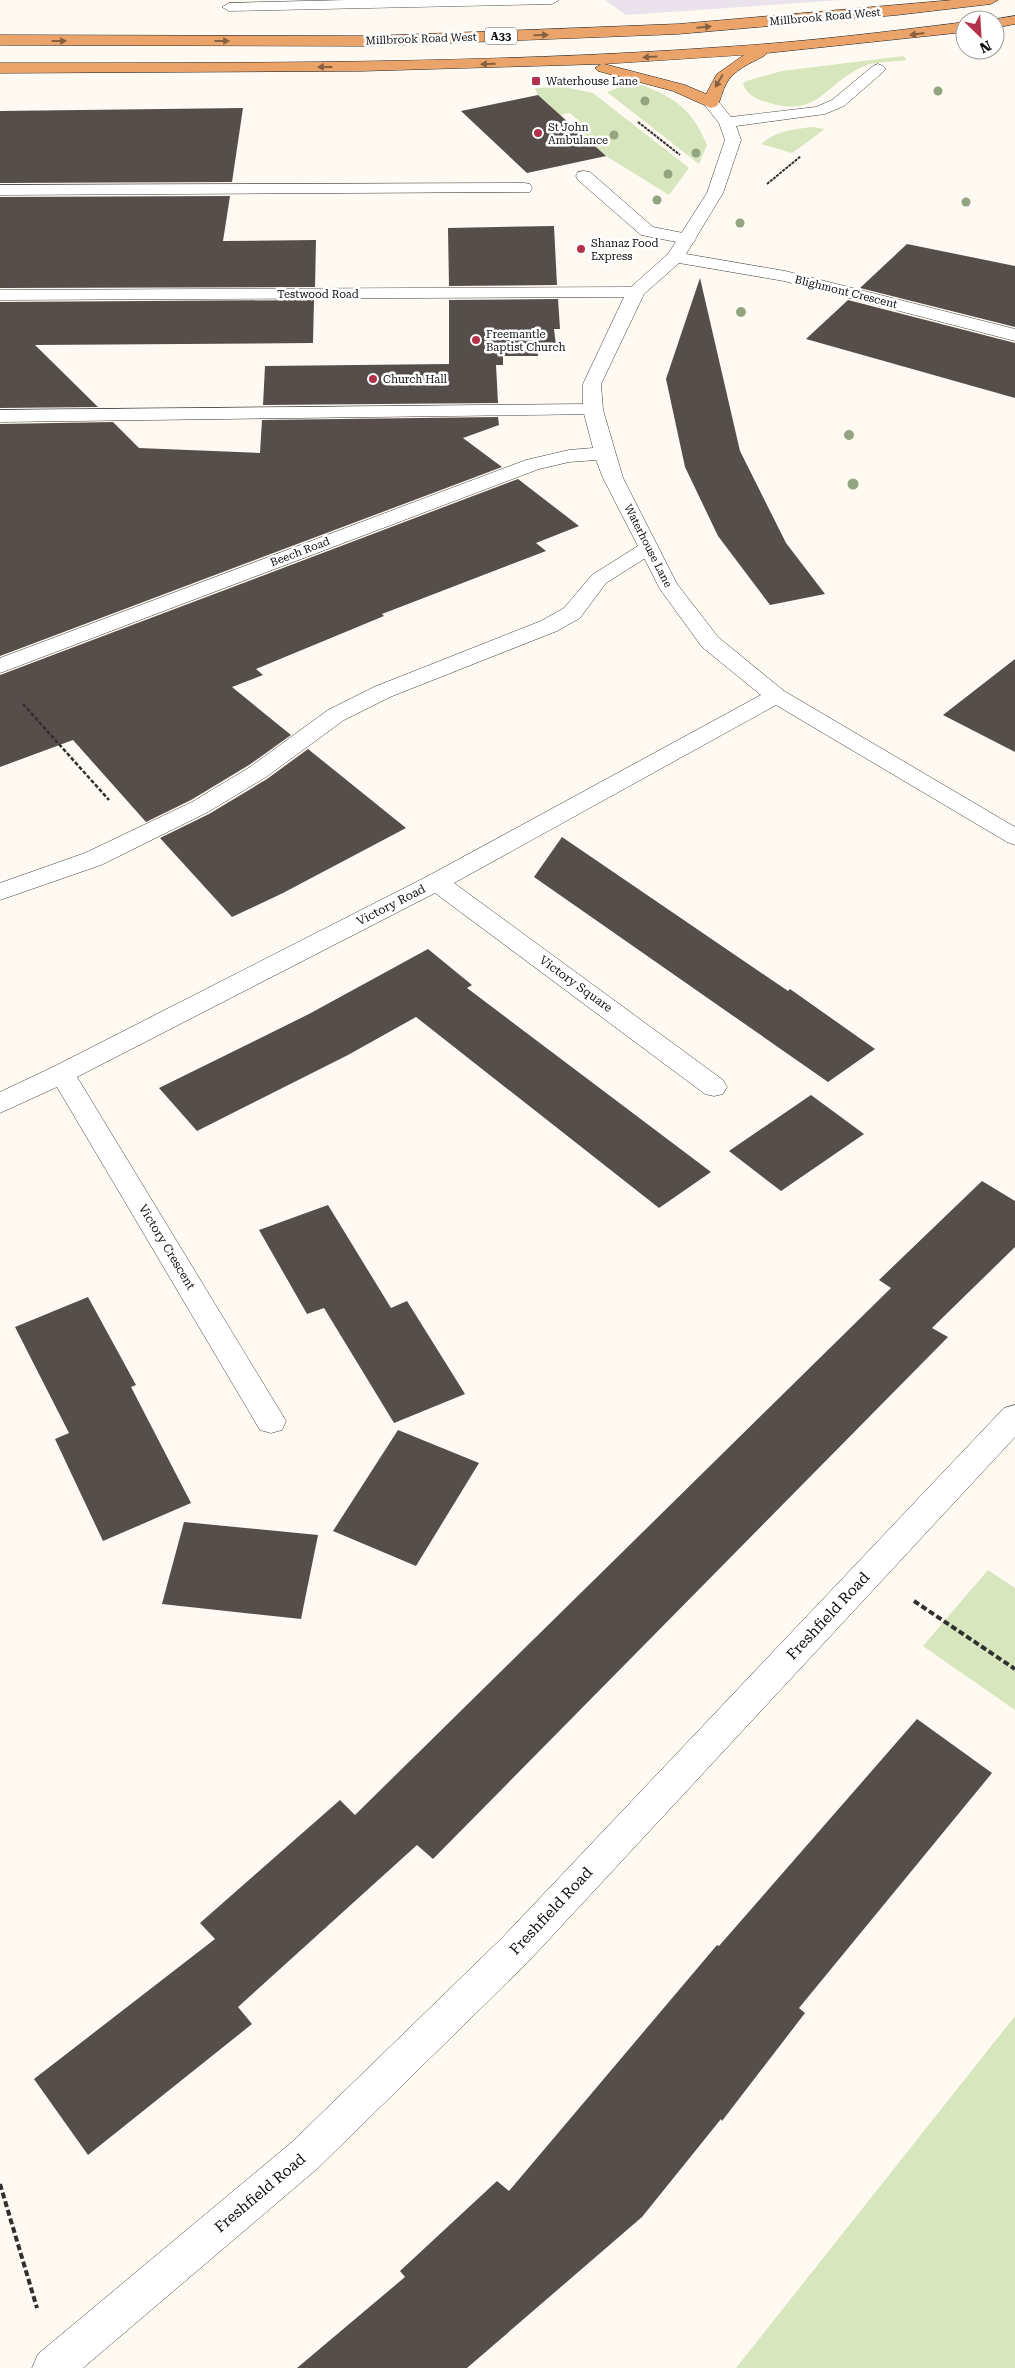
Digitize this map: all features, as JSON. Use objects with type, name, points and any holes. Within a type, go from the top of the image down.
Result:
[{"type":"highway","name":"Millbrook Road West","points":[[3,40],[371,41],[658,30],[896,11],[991,0]]},
{"type":"highway","name":"A33","points":[[0,68],[356,67],[578,62],[766,49],[904,36],[955,28]]},
{"type":"highway","points":[[578,62],[679,88],[711,103],[715,86],[724,73],[766,49]]},
{"type":"street","points":[[229,7],[552,0]]},
{"type":"street","points":[[711,103],[727,122],[819,111],[838,103],[878,69]]},
{"type":"street","name":"Waterhouse Lane","points":[[727,122],[733,140],[718,185],[676,257],[636,292],[592,384],[592,410],[604,453],[614,478],[667,585],[710,642],[776,696],[1013,833]]},
{"type":"street","points":[[584,176],[647,231],[687,239]]},
{"type":"street","points":[[0,190],[524,188]]},
{"type":"street","name":"Blighmont Crescent","points":[[676,257],[785,276],[1015,335]]},
{"type":"street","name":"Testwood Road","points":[[0,294],[636,292]]},
{"type":"street","points":[[0,416],[592,410]]},
{"type":"street","name":"Beech Road","points":[[0,666],[533,464],[568,456],[604,453]]},
{"type":"street","points":[[0,892],[93,859],[200,807],[258,772],[336,715],[382,692],[549,626],[572,613],[599,579],[648,548]]},
{"type":"street","name":"Victory Road","points":[[0,1103],[62,1074],[437,882],[776,696]]},
{"type":"street","name":"Victory Square","points":[[437,882],[714,1087]]},
{"type":"street","name":"Victory Crescent","points":[[62,1074],[271,1421]]},
{"type":"street","name":"Freshfield Road","points":[[53,2367],[319,2141],[515,1950],[1015,1417]]},
{"type":"path","points":[[636,120],[718,185]]},
{"type":"path","points":[[766,184],[804,153]]},
{"type":"path","points":[[16,697],[142,835]]},
{"type":"path","points":[[870,1571],[1015,1668]]},
{"type":"path","points":[[0,2184],[53,2367]]},
{"type":"shaded area","points":[[605,0],[842,0],[626,15]]},
{"type":"green space","points":[[903,56],[907,60],[862,67],[808,104],[781,106],[760,100],[748,93],[743,84],[746,81],[782,71]]},
{"type":"green space","points":[[642,85],[674,100],[689,114],[707,145],[699,164],[607,92],[620,87]]},
{"type":"green space","points":[[564,87],[593,93],[689,168],[669,195],[606,156],[573,127],[582,124],[570,113],[560,115],[538,95],[535,88]]},
{"type":"green space","points":[[813,127],[825,129],[792,153],[761,144],[779,133]]},
{"type":"green space","points":[[988,1570],[1015,1588],[1015,1710],[923,1646]]},
{"type":"green space","points":[[1015,2016],[1015,2368],[736,2368]]},
{"type":"building","name":"St John Ambulance","points":[[538,95],[606,156],[527,173],[461,111]]},
{"type":"building","points":[[243,108],[232,182],[0,183],[0,111]]},
{"type":"building","points":[[230,196],[223,241],[316,240],[315,287],[0,288],[0,197]]},
{"type":"building","points":[[554,226],[557,285],[449,286],[448,228]]},
{"type":"building","points":[[907,244],[1015,266],[1015,327],[860,288]]},
{"type":"building","points":[[700,278],[740,451],[786,543],[825,594],[770,605],[718,536],[685,467],[666,379]]},
{"type":"building","points":[[558,299],[560,329],[554,329],[556,345],[537,345],[538,356],[503,356],[503,365],[496,365],[498,403],[263,405],[265,366],[449,364],[449,300]]},
{"type":"building","points":[[314,300],[313,343],[35,345],[98,407],[0,408],[0,302]]},
{"type":"building","points":[[848,300],[1015,343],[1015,398],[806,339]]},
{"type":"building","points":[[498,417],[499,425],[463,438],[502,467],[0,656],[0,424],[113,422],[139,448],[260,453],[262,420]]},
{"type":"building","points":[[518,479],[579,526],[536,543],[546,551],[382,614],[384,616],[256,669],[263,675],[232,687],[291,735],[249,765],[191,800],[146,822],[73,740],[0,767],[0,675]]},
{"type":"building","points":[[1015,659],[1015,752],[943,715]]},
{"type":"building","points":[[308,749],[406,828],[283,893],[232,917],[160,838],[209,814],[267,779]]},
{"type":"building","points":[[562,837],[788,991],[790,989],[875,1049],[828,1082],[534,877]]},
{"type":"building","points":[[428,949],[472,985],[467,988],[711,1172],[659,1208],[416,1017],[348,1055],[197,1131],[159,1088],[309,1014]]},
{"type":"building","points":[[811,1095],[864,1134],[781,1191],[729,1151]]},
{"type":"building","points":[[982,1181],[1015,1201],[1015,1247],[932,1328],[948,1337],[433,1859],[417,1845],[238,2007],[252,2024],[88,2155],[34,2079],[215,1939],[200,1923],[340,1800],[355,1815],[891,1288],[879,1280]]},
{"type":"building","points":[[328,1205],[391,1308],[407,1301],[465,1394],[394,1423],[324,1308],[307,1314],[259,1230]]},
{"type":"building","points":[[88,1297],[136,1385],[131,1387],[191,1503],[103,1541],[55,1439],[69,1433],[15,1327]]},
{"type":"building","points":[[398,1430],[479,1463],[416,1566],[333,1531]]},
{"type":"building","points":[[184,1522],[318,1535],[301,1619],[162,1604]]},
{"type":"building","points":[[917,1719],[992,1773],[799,2008],[805,2013],[722,2121],[721,2119],[642,2217],[467,2368],[297,2368],[405,2277],[400,2271],[497,2181],[509,2191],[717,1945],[719,1946]]},
{"type":"place","name":"Waterhouse Lane","points":[[536,81]]},
{"type":"place","name":"St John Ambulance","points":[[538,133]]},
{"type":"place","name":"Shanaz Food Express","points":[[581,249]]},
{"type":"place","name":"Freemantle Baptist Church","points":[[476,340]]},
{"type":"place","name":"Church Hall","points":[[373,379]]}]
